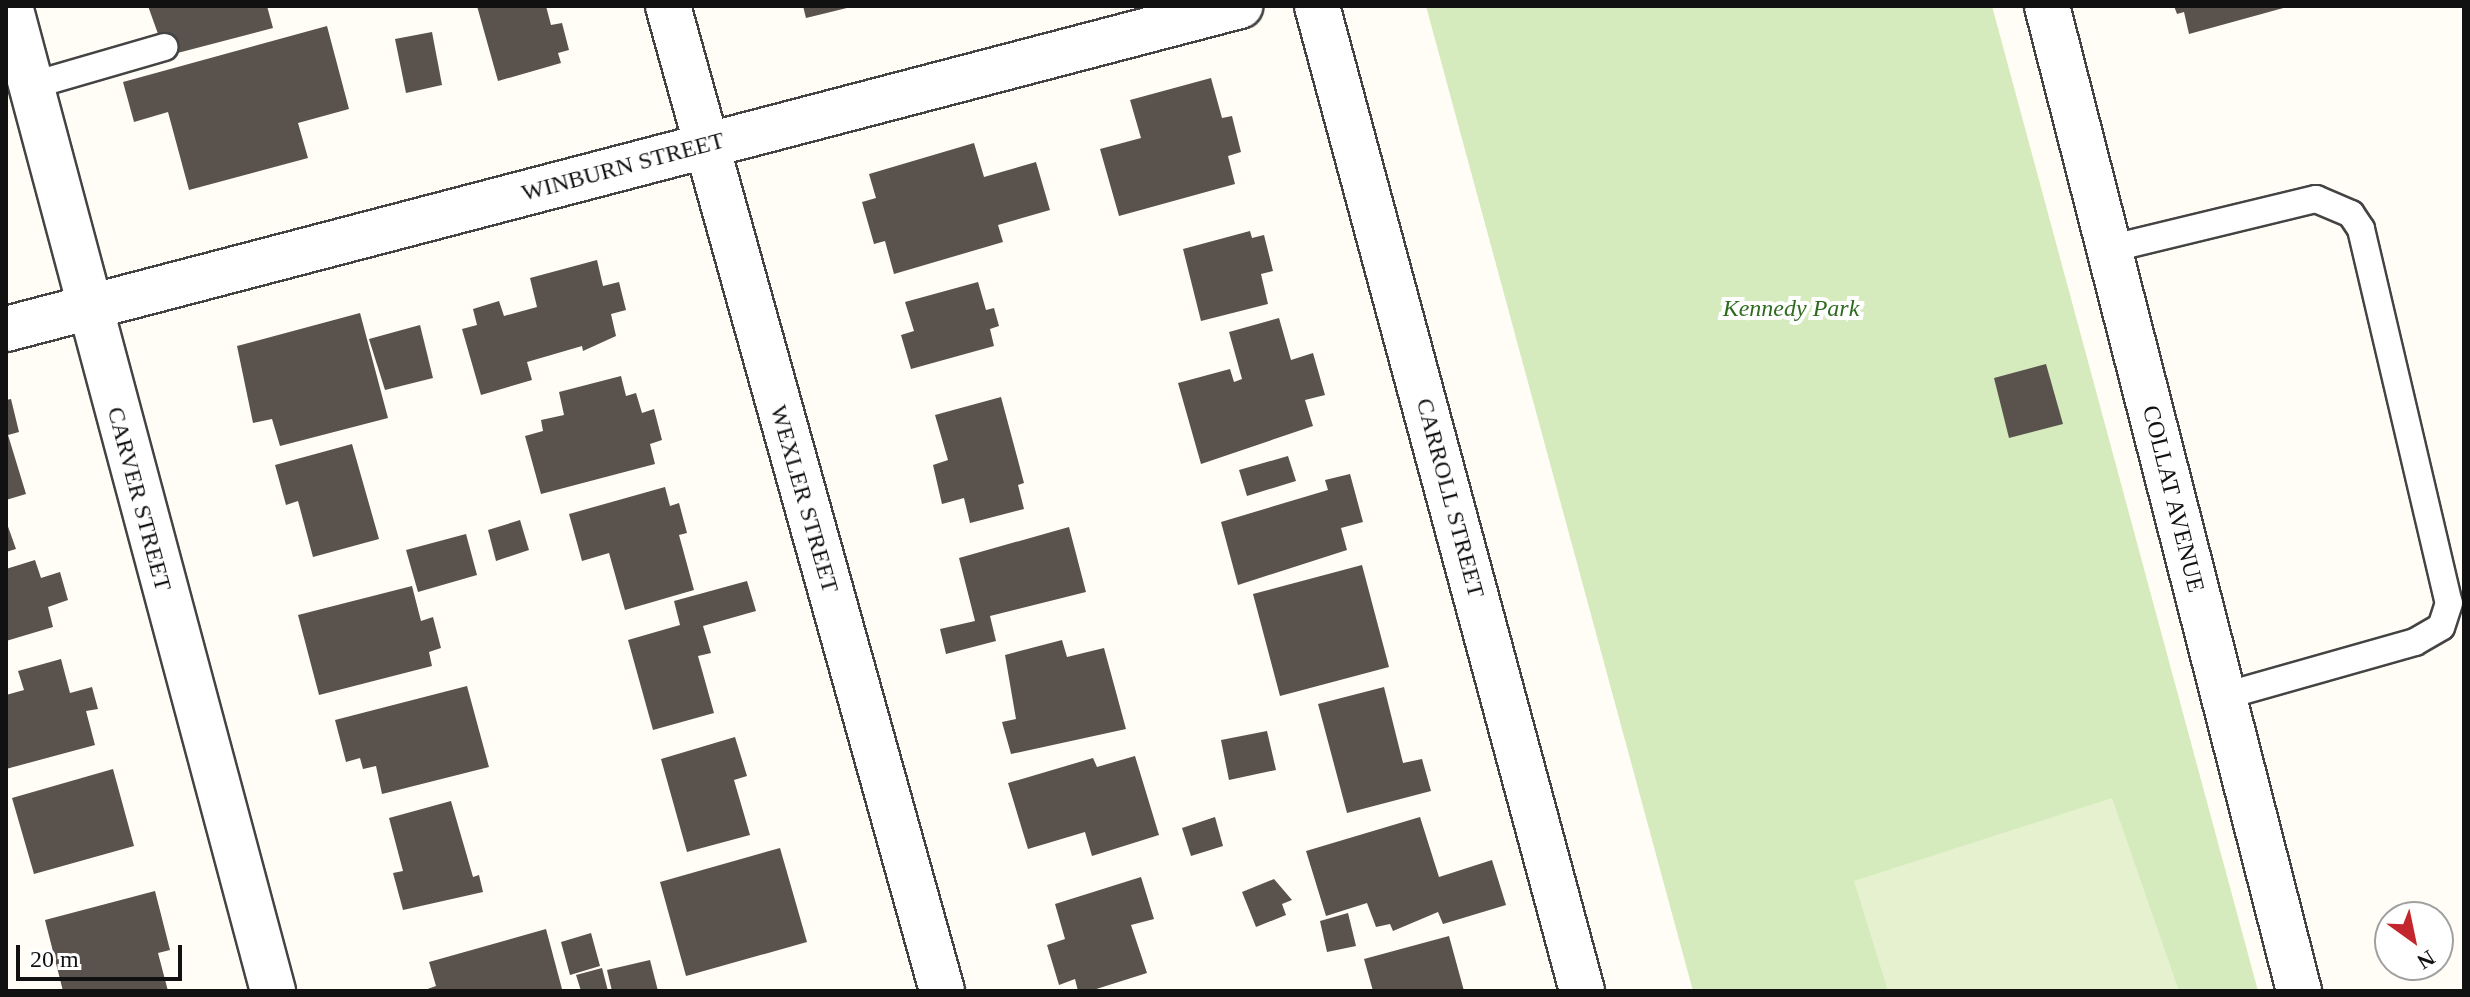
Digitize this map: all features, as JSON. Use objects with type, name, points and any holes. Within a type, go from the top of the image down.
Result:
[{"type":"street","name":"CARVER STREET","points":[[10,6],[87,308],[273,991]]},
{"type":"street","name":"WEXLER STREET","points":[[668,6],[942,991]]},
{"type":"street","name":"WINBURN STREET","points":[[6,329],[1240,6]]},
{"type":"street","name":"CARROLL STREET","points":[[1317,6],[1582,991]]},
{"type":"street","name":"COLLAT AVENUE","points":[[2047,6],[2299,991]]},
{"type":"lane","points":[[30,86],[164,47]]},
{"type":"lane","points":[[2109,249],[2316,199],[2351,214],[2361,229],[2449,603],[2441,627],[2415,642],[2224,696]]},
{"type":"green space","name":"Kennedy Park","points":[[1426,6],[1992,6],[2258,991],[1693,991]]},
{"type":"green space","points":[[2112,798],[2179,991],[1888,991],[1854,881]]},
{"type":"building","points":[[148,6],[267,6],[273,28],[166,56]]},
{"type":"building","points":[[477,6],[546,6],[551,25],[562,23],[569,50],[558,53],[561,63],[498,81]]},
{"type":"building","points":[[803,6],[851,6],[851,7],[806,18]]},
{"type":"building","points":[[2174,6],[2287,7],[2189,34],[2184,12],[2177,14]]},
{"type":"building","points":[[327,26],[349,109],[298,123],[308,158],[189,190],[168,112],[134,122],[123,82]]},
{"type":"building","points":[[432,32],[442,85],[406,93],[395,39]]},
{"type":"building","points":[[1211,78],[1222,118],[1232,116],[1241,152],[1228,156],[1235,184],[1119,216],[1100,149],[1141,138],[1130,100]]},
{"type":"building","points":[[974,143],[984,177],[1036,162],[1050,210],[998,225],[1003,242],[894,274],[885,241],[874,244],[862,202],[876,198],[869,174]]},
{"type":"building","points":[[1250,231],[1252,238],[1264,235],[1273,271],[1261,274],[1268,304],[1201,321],[1183,249]]},
{"type":"building","points":[[597,260],[603,286],[619,282],[626,310],[611,314],[616,336],[583,351],[582,346],[527,362],[532,380],[481,395],[462,329],[477,325],[473,309],[499,301],[504,316],[537,307],[530,278]]},
{"type":"building","points":[[978,282],[986,310],[994,308],[999,326],[990,329],[994,346],[911,369],[901,335],[914,331],[905,302]]},
{"type":"building","points":[[360,313],[388,418],[280,446],[272,419],[253,423],[237,346]]},
{"type":"building","points":[[1279,318],[1291,360],[1313,353],[1325,395],[1305,400],[1313,426],[1201,464],[1178,383],[1230,369],[1234,382],[1242,379],[1229,332]]},
{"type":"building","points":[[420,325],[433,378],[385,390],[369,339]]},
{"type":"building","points":[[2046,364],[2063,424],[2009,438],[1994,378]]},
{"type":"building","points":[[621,376],[626,396],[636,393],[642,413],[654,409],[662,440],[650,444],[655,464],[541,494],[525,436],[543,431],[541,420],[564,415],[559,392]]},
{"type":"building","points":[[1001,397],[1024,483],[1018,485],[1024,509],[970,523],[964,498],[942,504],[933,465],[948,460],[935,415]]},
{"type":"building","points":[[11,399],[19,432],[8,435],[26,494],[6,500],[6,400]]},
{"type":"building","points":[[352,444],[379,539],[313,557],[298,501],[286,505],[275,465]]},
{"type":"building","points":[[1288,456],[1296,481],[1247,496],[1239,470]]},
{"type":"building","points":[[1350,474],[1363,522],[1341,528],[1347,550],[1238,585],[1221,522],[1328,490],[1325,480]]},
{"type":"building","points":[[665,487],[670,506],[679,503],[687,533],[679,535],[694,590],[625,610],[609,553],[582,561],[569,514]]},
{"type":"building","points":[[520,520],[529,550],[496,561],[488,530]]},
{"type":"building","points":[[6,521],[16,549],[6,552]]},
{"type":"building","points":[[1069,527],[1086,592],[990,616],[996,641],[946,654],[940,629],[975,621],[959,558]]},
{"type":"building","points":[[466,534],[477,575],[418,592],[406,550]]},
{"type":"building","points":[[35,560],[41,578],[60,572],[68,600],[48,607],[53,627],[6,641],[6,569]]},
{"type":"building","points":[[1362,565],[1389,667],[1280,696],[1253,594]]},
{"type":"building","points":[[747,581],[756,611],[703,626],[711,653],[698,656],[714,713],[653,730],[628,640],[680,625],[674,601]]},
{"type":"building","points":[[412,586],[421,621],[433,617],[441,648],[429,652],[432,666],[319,695],[298,615]]},
{"type":"building","points":[[1062,640],[1067,657],[1104,648],[1126,729],[1011,754],[1002,722],[1016,719],[1005,655]]},
{"type":"building","points":[[61,659],[70,693],[92,687],[98,709],[86,711],[95,745],[6,769],[6,695],[24,690],[18,671]]},
{"type":"building","points":[[467,686],[489,767],[382,794],[376,766],[363,769],[360,758],[346,762],[335,720]]},
{"type":"building","points":[[1384,687],[1403,763],[1422,759],[1431,791],[1347,813],[1318,704]]},
{"type":"building","points":[[1267,731],[1276,770],[1229,780],[1221,740]]},
{"type":"building","points":[[735,737],[747,776],[734,780],[750,835],[687,852],[661,759]]},
{"type":"building","points":[[1135,756],[1159,835],[1092,856],[1085,832],[1028,849],[1008,783],[1093,758],[1097,767]]},
{"type":"building","points":[[113,769],[134,846],[34,874],[12,798]]},
{"type":"building","points":[[451,801],[473,877],[479,875],[483,892],[403,910],[393,873],[403,871],[389,818]]},
{"type":"building","points":[[1215,817],[1223,846],[1191,856],[1182,828]]},
{"type":"building","points":[[1420,817],[1439,877],[1492,860],[1506,905],[1443,924],[1438,912],[1393,931],[1390,924],[1376,927],[1367,903],[1326,916],[1306,851]]},
{"type":"building","points":[[780,848],[807,942],[686,976],[660,882]]},
{"type":"building","points":[[1141,877],[1154,919],[1131,925],[1147,973],[1090,991],[1078,991],[1075,979],[1059,985],[1047,945],[1065,939],[1055,904]]},
{"type":"building","points":[[1274,879],[1292,900],[1282,904],[1286,915],[1256,927],[1242,892]]},
{"type":"building","points":[[155,891],[170,950],[158,953],[168,991],[63,991],[45,920]]},
{"type":"building","points":[[1348,913],[1356,946],[1327,952],[1320,921]]},
{"type":"building","points":[[546,929],[562,989],[422,991],[436,986],[429,962]]},
{"type":"building","points":[[591,933],[600,966],[570,975],[561,942]]},
{"type":"building","points":[[1449,936],[1464,991],[1373,991],[1364,959]]},
{"type":"building","points":[[650,960],[658,991],[612,991],[607,970]]},
{"type":"building","points":[[602,968],[608,991],[581,991],[576,975]]}]
